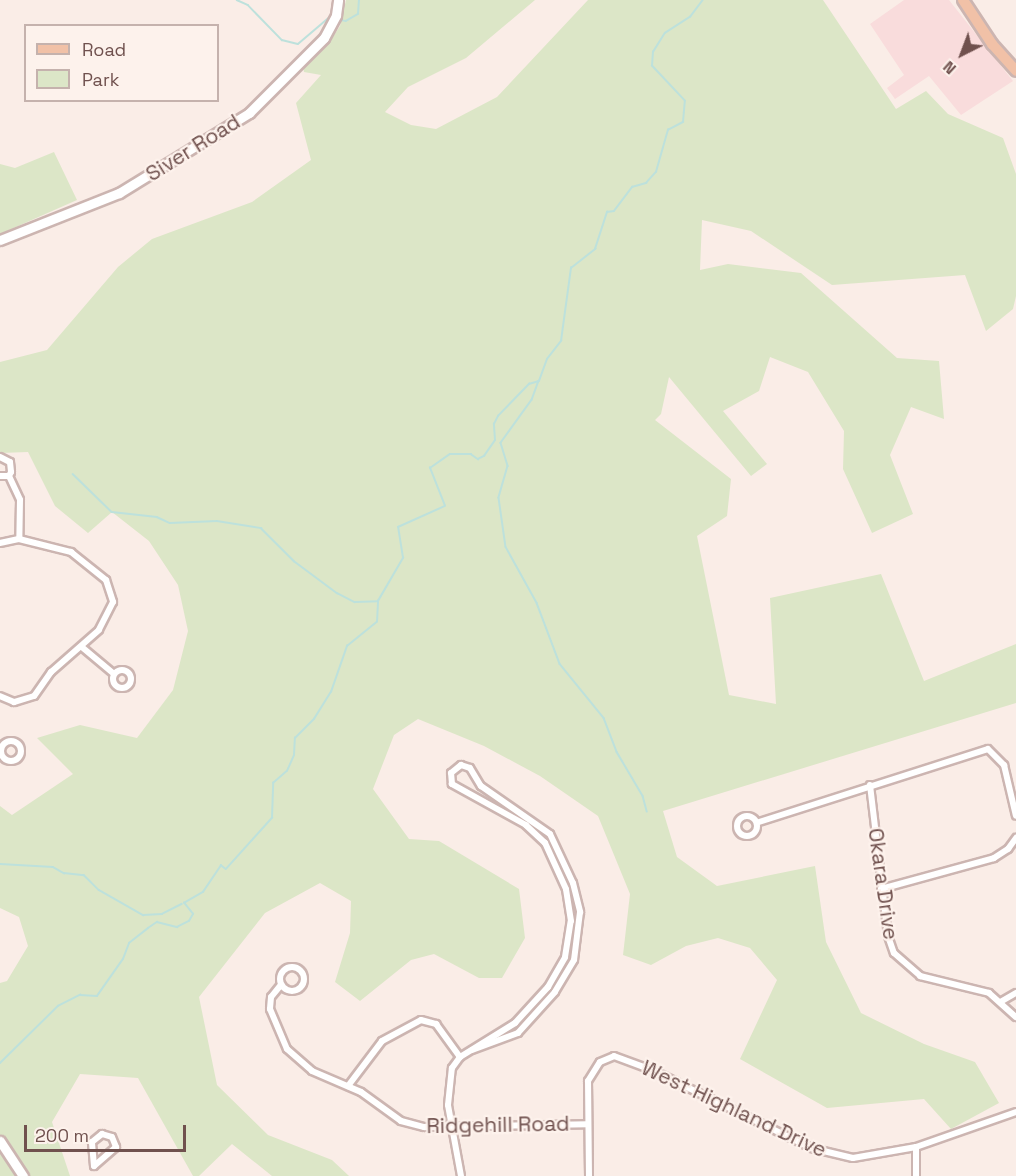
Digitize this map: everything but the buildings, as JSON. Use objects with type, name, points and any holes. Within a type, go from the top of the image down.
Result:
[{"type":"main road","points":[[963,0],[992,44],[1016,71]]},
{"type":"street","name":"Siver Road","points":[[0,240],[119,193],[249,113],[324,38],[336,15],[338,0]]},
{"type":"street","points":[[0,457],[10,462],[9,476],[20,500],[19,539]]},
{"type":"street","points":[[0,476],[9,476]]},
{"type":"street","points":[[0,543],[19,539],[71,552],[99,572],[110,586],[111,610],[82,648],[51,672],[30,699],[14,702],[2,697],[0,707]]},
{"type":"street","points":[[82,648],[113,673]]},
{"type":"street","points":[[759,822],[979,750],[996,752],[1012,781],[1016,816]]},
{"type":"street","points":[[461,1176],[451,1127],[448,1082],[460,1057],[522,1017],[553,980],[569,947],[571,911],[560,873],[540,836],[472,792],[455,787],[450,782],[451,773],[461,765],[468,766],[481,786],[525,814],[550,834],[568,871],[580,912],[577,950],[564,981],[528,1023],[511,1036],[472,1050]]},
{"type":"street","name":"Okara Drive","points":[[870,785],[881,889],[890,945],[905,966],[920,976],[982,990],[1002,1001],[1016,1017]]},
{"type":"street","points":[[521,822],[525,814]]},
{"type":"street","points":[[881,889],[994,858],[1008,849],[1016,838]]},
{"type":"street","points":[[560,873],[568,871]]},
{"type":"street","points":[[569,947],[577,950]]},
{"type":"street","name":"Ridgehill Road","points":[[280,986],[290,990],[301,987],[304,972],[298,967],[286,969],[280,975],[280,986],[271,997],[270,1009],[287,1049],[312,1071],[348,1086],[407,1124],[451,1127],[588,1124]]},
{"type":"street","points":[[1002,1001],[1016,993]]},
{"type":"street","points":[[522,1017],[528,1023]]},
{"type":"street","points":[[348,1086],[382,1041],[421,1020],[436,1024],[460,1057]]},
{"type":"street","name":"West Highland Drive","points":[[589,1176],[590,1074],[600,1062],[614,1056],[652,1070],[821,1152],[870,1158],[916,1147],[1016,1112]]},
{"type":"street","points":[[94,1166],[116,1147],[108,1135],[96,1137],[92,1142],[94,1166],[95,1176]]},
{"type":"street","points":[[0,1141],[22,1176]]},
{"type":"street","points":[[916,1147],[916,1176]]},
{"type":"shaded area","points":[[904,0],[949,0],[1013,81],[961,115],[929,76],[895,99],[887,88],[904,75],[870,24]]},
{"type":"green space","points":[[346,0],[535,0],[466,58],[408,87],[385,112],[411,125],[436,129],[497,97],[588,0],[823,0],[896,109],[926,91],[948,114],[1003,138],[1016,174],[1016,296],[1013,309],[986,331],[965,275],[832,285],[751,231],[702,220],[700,270],[728,264],[801,273],[897,358],[939,361],[944,419],[911,407],[890,455],[913,514],[872,533],[843,469],[844,431],[808,372],[770,357],[759,391],[723,411],[767,464],[751,476],[669,377],[661,414],[655,420],[731,479],[727,516],[697,536],[729,695],[776,704],[770,598],[881,574],[924,681],[1016,644],[1016,703],[663,811],[677,857],[717,886],[815,866],[826,942],[861,1013],[924,1044],[975,1062],[999,1103],[951,1129],[924,1099],[827,1108],[740,1059],[777,980],[750,948],[718,938],[686,946],[651,965],[623,955],[630,894],[598,816],[540,776],[484,746],[418,719],[394,735],[373,789],[409,839],[439,841],[519,889],[525,938],[502,978],[479,978],[434,954],[411,960],[360,1001],[335,982],[350,933],[351,901],[320,883],[265,913],[199,997],[217,1085],[268,1135],[332,1160],[349,1176],[272,1176],[232,1144],[199,1176],[193,1176],[138,1078],[80,1074],[52,1122],[70,1176],[0,1176],[0,983],[7,981],[28,946],[19,917],[0,908],[0,806],[12,815],[73,774],[37,738],[80,725],[137,738],[173,690],[188,631],[178,585],[149,541],[112,512],[88,533],[55,506],[28,452],[0,453],[0,362],[47,350],[118,267],[152,239],[252,202],[311,160],[296,103],[321,75],[304,72],[303,66],[329,43],[340,26]]},
{"type":"green space","points":[[54,152],[77,200],[0,234],[0,164],[15,168]]},
{"type":"waterway","points":[[237,0],[248,5],[282,40],[298,44],[331,16]]},
{"type":"waterway","points":[[337,19],[346,21],[358,14],[359,0]]},
{"type":"waterway","points":[[0,1063],[58,1006],[80,995],[97,996],[123,959],[129,943],[148,928],[157,922],[177,927],[189,921],[193,914],[184,903],[203,892],[221,865],[226,869],[272,818],[273,783],[287,771],[294,755],[295,738],[314,719],[331,692],[347,646],[377,622],[378,601],[403,558],[398,527],[445,506],[430,468],[450,454],[471,454],[478,459],[484,456],[495,440],[494,424],[498,416],[529,384],[539,381],[547,359],[561,341],[571,268],[595,249],[607,212],[614,211],[632,187],[646,183],[656,172],[668,130],[683,122],[685,101],[652,66],[653,52],[665,33],[690,17],[703,0]]},
{"type":"waterway","points":[[539,381],[532,400],[501,443],[508,466],[499,498],[506,547],[537,603],[560,664],[604,718],[617,752],[643,796],[647,811]]},
{"type":"waterway","points":[[73,474],[112,512],[157,517],[170,523],[217,521],[261,528],[294,561],[337,593],[355,602],[378,601]]},
{"type":"waterway","points":[[0,864],[53,867],[64,873],[84,875],[99,890],[143,915],[162,914],[182,904]]}]
